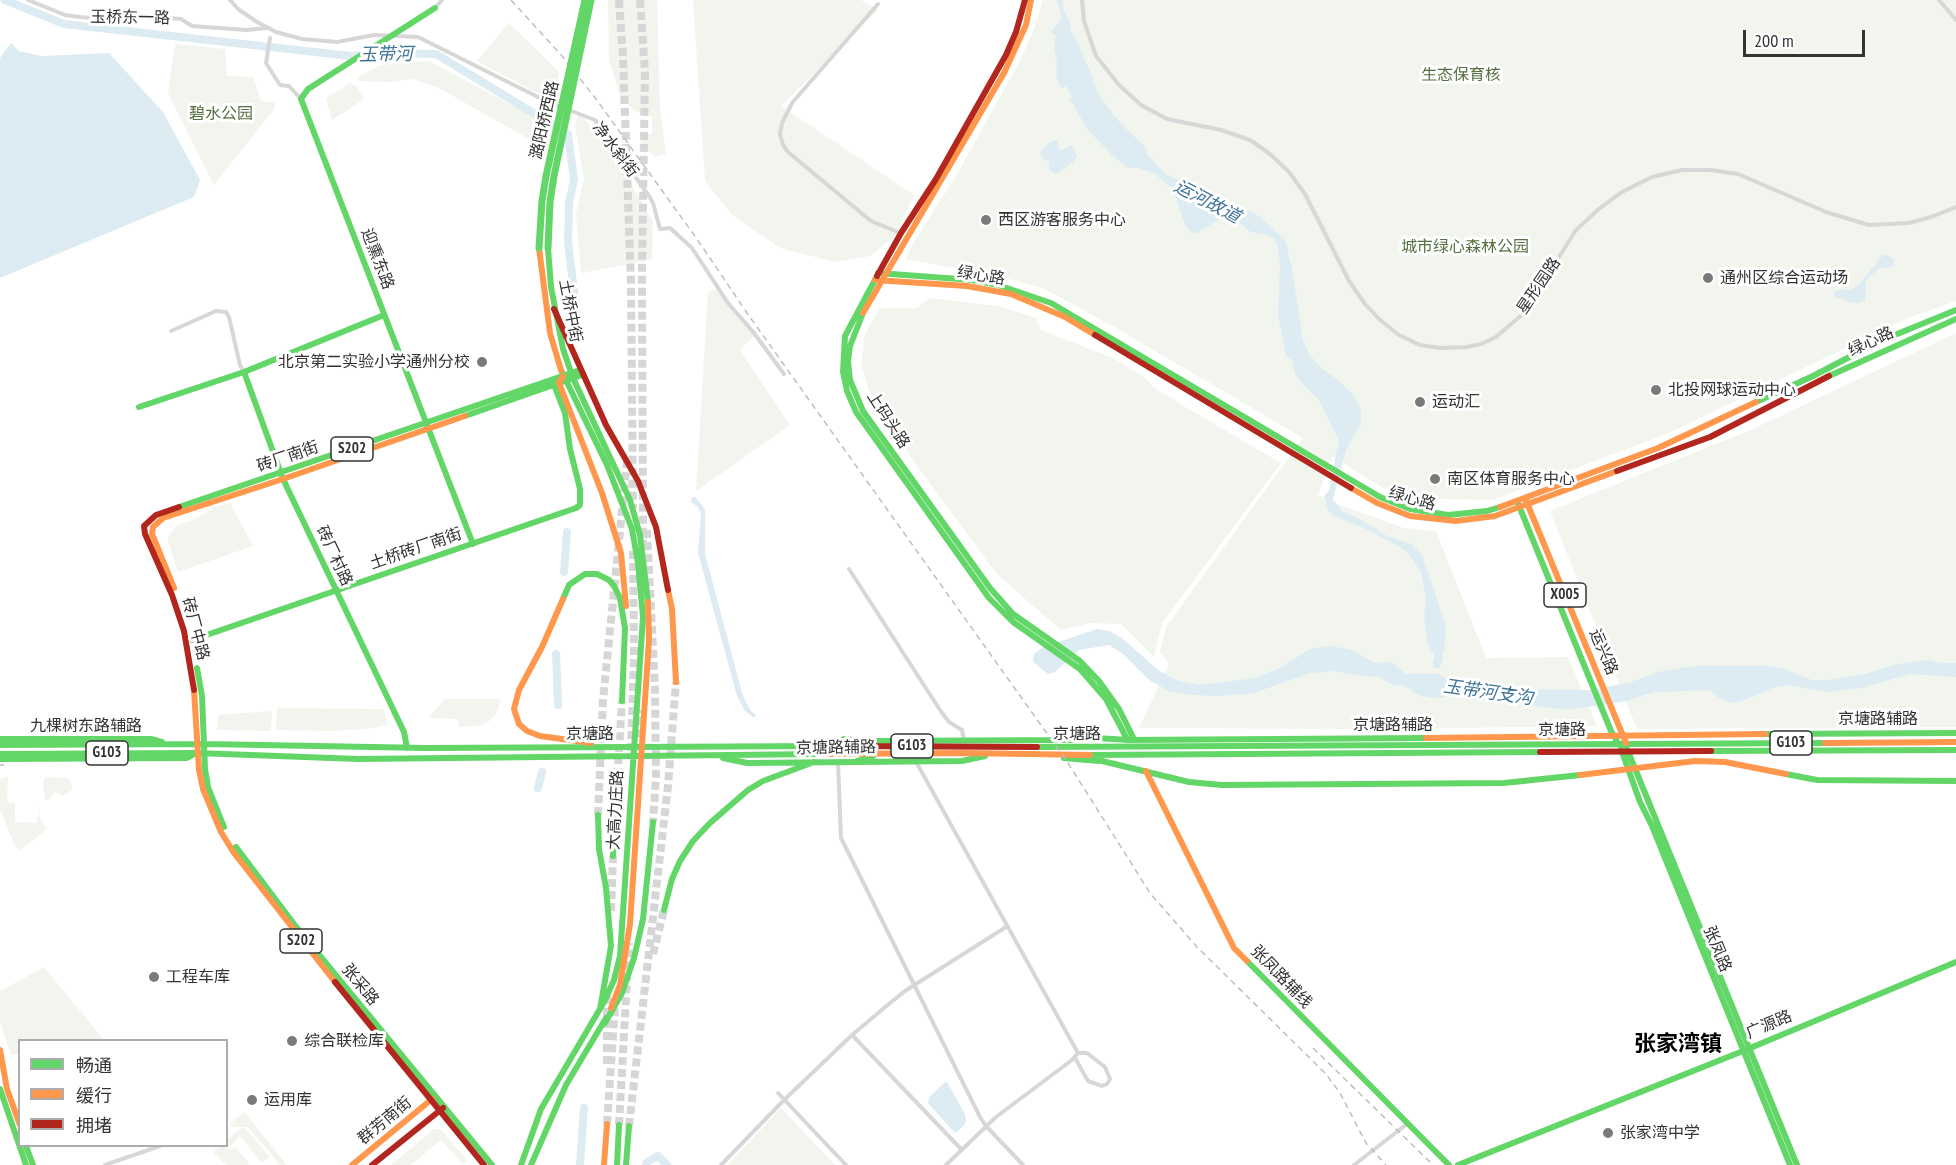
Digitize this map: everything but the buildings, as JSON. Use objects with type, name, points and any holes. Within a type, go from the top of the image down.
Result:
[{"type":"main road","name":"潞阳桥西路","points":[[560,382],[543,289],[539,248],[541,212],[546,176],[585,0]]},
{"type":"main road","name":"潞阳桥西路","points":[[548,248],[554,176],[591,0]]},
{"type":"main road","name":"上码头路","points":[[1025,0],[1025,13]]},
{"type":"main road","name":"上码头路","points":[[1031,0],[1009,56],[867,300],[850,324],[843,346],[843,372],[847,391],[856,412],[974,572],[1008,609],[1080,662],[1099,681],[1119,709],[1130,739]]},
{"type":"main road","points":[[301,99],[308,89],[435,8]]},
{"type":"main road","name":"上码头路","points":[[895,251],[901,233],[1009,56]]},
{"type":"main road","name":"迎熏东路","points":[[301,99],[473,544]]},
{"type":"main road","name":"土桥中街","points":[[548,248],[554,309],[572,376]]},
{"type":"main road","name":"绿心路","points":[[880,276],[989,289],[1011,294],[1046,308],[1065,317],[1377,503],[1401,513],[1425,519],[1456,521],[1495,516],[1526,501],[1710,436],[1826,377],[1956,319]]},
{"type":"main road","points":[[554,309],[606,425],[638,481],[656,527],[670,598],[676,682]]},
{"type":"main road","name":"绿心路","points":[[1526,501],[1687,436],[1813,376],[1880,341],[1956,310]]},
{"type":"main road","points":[[139,407],[244,372],[384,315]]},
{"type":"main road","name":"砖厂村路","points":[[244,372],[282,476],[404,732],[407,748]]},
{"type":"main road","name":"砖厂南街","points":[[153,527],[163,518],[427,425],[560,382],[581,372]]},
{"type":"main road","name":"大高力庄路","points":[[572,376],[623,484],[640,535],[649,620],[637,747]]},
{"type":"main road","points":[[560,382],[602,493],[621,553],[626,602],[622,701]]},
{"type":"main road","name":"砖厂南街","points":[[427,425],[560,382]]},
{"type":"main road","name":"土桥砖厂南街","points":[[192,640],[576,508],[580,505],[581,499],[560,382]]},
{"type":"main road","name":"大高力庄路","points":[[531,1165],[566,1085],[605,1023],[620,985],[630,924],[643,617],[632,529],[607,465],[560,382]]},
{"type":"main road","name":"砖厂南街","points":[[144,526],[156,515],[282,476]]},
{"type":"main road","name":"运兴路","points":[[1526,501],[1611,705],[1622,741]]},
{"type":"main road","name":"运兴路","points":[[1518,504],[1614,736],[1622,741]]},
{"type":"main road","name":"砖厂中路","points":[[144,526],[145,534],[172,595],[186,639],[194,682],[201,745]]},
{"type":"main road","name":"砖厂中路","points":[[153,527],[152,534],[179,598],[192,640],[202,696],[201,745]]},
{"type":"main road","points":[[616,747],[540,736],[527,731],[519,724],[514,709],[519,690],[543,647],[569,585],[574,580],[597,574],[609,580],[620,598],[625,628]]},
{"type":"main road","points":[[1607,720],[1612,721],[1615,716]]},
{"type":"main road","name":"京塘路辅路","points":[[1622,741],[1956,733]]},
{"type":"main road","name":"京塘路辅路","points":[[831,746],[844,739],[965,744],[1096,738],[1614,736]]},
{"type":"main road","name":"九棵树东路辅路","points":[[0,739],[152,739],[172,745]]},
{"type":"main road","points":[[22,739],[39,745]]},
{"type":"main road","name":"京塘路","points":[[201,745],[407,748],[965,744],[1138,748],[1209,745],[1622,741],[1956,742]]},
{"type":"main road","name":"张凤路","points":[[1622,741],[1652,826],[1797,1165]]},
{"type":"main road","name":"G103","points":[[0,745],[201,745]]},
{"type":"main road","name":"张采路","points":[[201,745],[208,787],[215,809],[237,850],[432,1099],[492,1165]]},
{"type":"main road","name":"京塘路","points":[[201,753],[358,759],[877,754],[1055,756],[1956,750]]},
{"type":"main road","points":[[16,753],[26,759]]},
{"type":"main road","name":"G103","points":[[0,754],[201,753]]},
{"type":"main road","name":"九棵树东路辅路","points":[[0,759],[187,758],[201,753]]},
{"type":"main road","points":[[857,761],[877,754]]},
{"type":"main road","name":"京塘路辅路","points":[[714,755],[747,763],[962,761],[995,754]]},
{"type":"main road","points":[[1090,755],[1102,761]]},
{"type":"main road","name":"大高力庄路","points":[[521,1165],[541,1109],[600,1009],[614,980],[620,956],[637,756]]},
{"type":"main road","points":[[1055,756],[1072,760],[1102,761],[1189,782],[1222,785],[1535,781],[1681,761],[1710,761],[1817,780],[1956,781]]},
{"type":"main road","points":[[664,910],[672,879],[680,861],[693,841],[710,823],[748,790],[763,781],[814,762]]},
{"type":"main road","name":"张凤路辅线","points":[[1146,771],[1234,948],[1449,1165]]},
{"type":"main road","points":[[613,856],[616,800]]},
{"type":"main road","points":[[598,815],[599,849],[606,888],[611,946],[600,1009]]},
{"type":"main road","points":[[605,1023],[622,993],[634,958],[643,919],[653,822]]},
{"type":"main road","name":"广源路","points":[[1458,1165],[1956,962]]},
{"type":"main road","name":"张凤路","points":[[1746,1049],[1790,1165]]},
{"type":"main road","points":[[0,1050],[2,1071],[18,1119]]},
{"type":"main road","points":[[0,1089],[18,1142]]},
{"type":"main road","name":"群芳南街","points":[[352,1165],[432,1099]]},
{"type":"main road","name":"张采路","points":[[441,1109],[484,1165]]},
{"type":"main road","name":"群芳南街","points":[[372,1165],[441,1109]]},
{"type":"main road","points":[[604,1165],[607,1124]]},
{"type":"main road","points":[[617,1165],[619,1125]]},
{"type":"main road","points":[[626,1165],[629,1126]]},
{"type":"main road","points":[[20,1147],[26,1165]]},
{"type":"main road","points":[[26,1147],[33,1165]]},
{"type":"street","name":"玉桥东一路","points":[[28,0],[65,15],[80,17],[129,21],[135,15],[181,20],[192,26],[246,30],[268,28]]},
{"type":"street","name":"净水斜街","points":[[230,0],[238,9],[276,32],[318,41],[337,42],[374,34],[418,37],[548,102],[598,123],[649,196],[660,229],[670,228],[693,248],[728,303],[754,333],[784,374]]},
{"type":"street","points":[[435,8],[442,0]]},
{"type":"street","name":"星形园路","points":[[1083,0],[1084,21],[1096,56],[1119,85],[1141,105],[1167,119],[1221,130],[1250,140],[1270,154],[1289,172],[1305,194],[1344,273],[1365,304],[1378,319],[1399,335],[1420,345],[1440,348],[1467,347],[1496,337],[1524,313],[1576,230],[1606,203],[1652,177],[1682,170],[1711,170],[1738,174],[1826,212],[1869,225],[1909,224],[1956,207]]},
{"type":"street","points":[[1939,0],[1956,20]]},
{"type":"street","points":[[878,4],[792,103],[782,123],[780,134],[788,152],[871,221],[901,233]]},
{"type":"street","points":[[270,38],[266,63],[280,86],[289,86],[301,99]]},
{"type":"street","points":[[171,331],[216,310],[226,312],[240,365],[244,372]]},
{"type":"street","points":[[849,569],[940,710],[950,722],[962,730],[965,744]]},
{"type":"street","points":[[907,746],[1078,1053]]},
{"type":"street","points":[[838,762],[841,838],[986,1126],[1023,1165]]},
{"type":"street","points":[[721,1165],[852,1035],[914,986],[1006,927]]},
{"type":"street","points":[[852,1035],[962,1150]]},
{"type":"street","points":[[946,1165],[986,1126],[1075,1058],[1078,1053]]},
{"type":"street","points":[[1075,1058],[1088,1081],[1102,1086],[1107,1084],[1110,1079],[1105,1067],[1088,1053],[1078,1053]]},
{"type":"street","points":[[778,1093],[846,1165]]},
{"type":"street","points":[[1354,1165],[1407,1124]]},
{"type":"street","points":[[105,1165],[157,1147]]},
{"type":"green space","points":[[608,0],[657,0],[660,108],[666,154],[654,157],[640,141],[644,132],[652,134],[652,117],[637,112],[621,99],[609,60]]},
{"type":"green space","points":[[693,0],[861,0],[878,10],[781,106],[914,195],[895,236],[870,256],[835,262],[780,248],[732,215],[705,181]]},
{"type":"green space","name":"城市绿心森林公园","points":[[1043,0],[1956,0],[1956,301],[1910,317],[1669,433],[1492,500],[1439,499],[1383,488],[1332,456],[1318,495],[1404,528],[1436,531],[1486,658],[1568,657],[1597,726],[1379,729],[1139,728],[1169,664],[1160,652],[1166,627],[1303,438],[1111,325],[1045,289],[1002,277],[906,259],[914,242],[956,176],[1020,61],[1035,27]]},
{"type":"green space","points":[[509,23],[559,72],[552,101],[477,61]]},
{"type":"green space","name":"碧水公园","points":[[175,44],[225,49],[227,76],[253,77],[261,101],[275,103],[275,108],[214,185],[168,93]]},
{"type":"green space","points":[[429,61],[551,126],[545,148],[437,87],[413,79],[391,82],[359,81],[357,78],[380,65]]},
{"type":"green space","points":[[349,83],[355,85],[364,99],[332,120],[326,99]]},
{"type":"green space","points":[[579,112],[618,161],[653,222],[652,260],[581,273],[576,214],[584,179],[575,126]]},
{"type":"green space","points":[[716,289],[754,336],[740,350],[790,425],[696,491],[708,292]]},
{"type":"green space","points":[[930,298],[998,306],[1036,318],[1041,330],[1115,359],[1145,378],[1153,387],[1281,463],[1162,623],[1154,657],[1121,624],[1090,623],[1061,630],[995,572],[891,430],[869,391],[861,363],[865,334],[880,308],[917,308]]},
{"type":"green space","points":[[1956,333],[1956,727],[1637,729],[1550,511],[1753,429]]},
{"type":"green space","points":[[230,503],[253,546],[178,572],[167,539],[176,526],[197,518],[213,508]]},
{"type":"green space","points":[[444,699],[501,699],[496,715],[488,722],[477,726],[459,727],[457,719],[429,718]]},
{"type":"green space","points":[[277,708],[383,709],[388,724],[375,728],[333,731],[276,730]]},
{"type":"green space","points":[[272,711],[271,731],[217,730],[218,715]]},
{"type":"green space","points":[[8,777],[7,802],[15,803],[15,822],[37,823],[39,802],[39,817],[47,829],[19,851],[0,809],[0,779]]},
{"type":"green space","points":[[45,777],[68,778],[72,790],[63,796],[54,792],[50,799],[45,800],[43,784]]},
{"type":"green space","points":[[44,967],[103,1039],[18,1039],[18,1054],[11,1055],[0,1022],[0,991]]},
{"type":"green space","points":[[781,1108],[835,1165],[728,1165]]},
{"type":"green space","points":[[244,1112],[287,1165],[280,1165],[248,1127],[232,1127],[230,1124]]},
{"type":"green space","points":[[245,1128],[270,1157],[261,1163],[240,1136],[228,1147],[228,1139],[240,1129]]},
{"type":"green space","points":[[434,1129],[440,1129],[467,1160],[463,1164],[441,1140],[411,1165],[391,1165]]},
{"type":"green space","points":[[219,1147],[231,1149],[236,1147],[250,1165],[228,1165],[214,1153]]},
{"type":"water","points":[[1057,0],[1063,0],[1063,11],[1070,20],[1071,31],[1100,97],[1121,124],[1145,147],[1148,155],[1166,175],[1195,182],[1259,216],[1285,240],[1303,340],[1309,354],[1321,368],[1355,396],[1361,411],[1361,424],[1346,450],[1333,499],[1341,511],[1356,517],[1387,536],[1411,544],[1422,555],[1446,626],[1444,652],[1433,653],[1427,643],[1424,616],[1426,600],[1421,572],[1408,553],[1362,527],[1333,516],[1328,510],[1324,496],[1329,490],[1339,440],[1319,400],[1299,380],[1292,360],[1286,356],[1278,315],[1280,265],[1275,240],[1268,235],[1251,232],[1224,212],[1220,212],[1219,219],[1215,222],[1197,233],[1192,233],[1185,225],[1175,194],[1169,186],[1154,173],[1138,168],[1128,168],[1087,129],[1072,102],[1070,103],[1069,100],[1072,97],[1066,86],[1061,88],[1056,76],[1057,63],[1054,48],[1056,36],[1051,32],[1062,18]]},
{"type":"water","points":[[11,43],[19,51],[42,56],[109,53],[163,112],[200,180],[194,197],[0,278],[0,58]]},
{"type":"water","points":[[1053,140],[1057,140],[1060,151],[1072,145],[1077,156],[1073,162],[1056,174],[1049,170],[1049,162],[1041,155],[1041,150]]},
{"type":"water","points":[[1883,255],[1894,259],[1894,265],[1879,268],[1866,280],[1865,301],[1857,303],[1835,298],[1836,291],[1858,286]]},
{"type":"water","points":[[692,497],[695,497],[705,509],[705,554],[743,696],[751,711],[756,715],[754,718],[745,711],[737,696],[698,553],[701,515],[698,507],[691,502]]},
{"type":"water","name":"玉带河支沟","points":[[1097,629],[1109,631],[1122,638],[1158,670],[1176,680],[1199,685],[1256,678],[1280,668],[1310,649],[1329,646],[1350,649],[1375,663],[1392,662],[1406,674],[1438,674],[1451,682],[1473,680],[1532,689],[1591,690],[1631,682],[1658,672],[1693,666],[1767,666],[1784,669],[1812,680],[1828,680],[1865,674],[1898,664],[1928,660],[1956,663],[1956,677],[1911,674],[1860,688],[1827,692],[1787,685],[1731,703],[1710,690],[1654,692],[1622,702],[1567,710],[1522,704],[1482,693],[1457,691],[1443,698],[1433,698],[1418,695],[1405,686],[1390,684],[1380,677],[1335,671],[1310,673],[1254,693],[1219,696],[1192,695],[1169,691],[1149,680],[1122,653],[1109,645],[1079,650],[1055,672],[1048,674],[1034,663],[1034,654],[1043,647]]},
{"type":"water","points":[[945,1082],[965,1114],[964,1126],[955,1133],[928,1103],[929,1097]]},
{"type":"waterway","name":"玉带河","points":[[5,0],[64,24],[351,56],[387,53],[436,54],[568,134],[574,180],[569,203],[568,242],[577,316]]},
{"type":"waterway","name":"玉带河","points":[[564,572],[567,532]]},
{"type":"waterway","name":"运河故道","points":[[1434,643],[1439,656],[1437,664]]},
{"type":"waterway","name":"玉带河","points":[[556,654],[558,705]]},
{"type":"waterway","name":"玉带河","points":[[538,788],[542,772]]},
{"type":"waterway","name":"玉带河","points":[[580,1165],[584,1108]]},
{"type":"waterway","name":"玉带河","points":[[646,1165],[658,1156],[667,1165]]},
{"type":"tunnel","points":[[619,0],[631,283],[633,508]]},
{"type":"tunnel","points":[[640,0],[645,72],[642,269],[643,542]]},
{"type":"tunnel","points":[[598,815],[603,700],[627,461]]},
{"type":"tunnel","points":[[647,530],[655,689],[656,777],[653,822]]},
{"type":"tunnel","points":[[631,751],[634,656],[633,547]]},
{"type":"tunnel","points":[[629,1126],[668,786],[676,682]]},
{"type":"tunnel","points":[[616,800],[622,701]]},
{"type":"tunnel","points":[[640,710],[640,737]]},
{"type":"tunnel","points":[[611,911],[613,856]]},
{"type":"tunnel","points":[[653,954],[664,910]]},
{"type":"tunnel","points":[[619,1125],[629,943]]},
{"type":"tunnel","points":[[607,995],[607,1064]]},
{"type":"tunnel","points":[[607,1124],[615,1006]]},
{"type":"railway","points":[[511,0],[563,57],[596,99],[697,239],[747,313],[1068,763],[1150,893],[1197,947],[1326,1074],[1340,1093],[1366,1143],[1386,1165]]},
{"type":"railway","points":[[1313,1048],[1433,1165]]},
{"type":"traffic: fast","points":[[539,248],[546,176],[585,0]]},
{"type":"traffic: fast","points":[[548,248],[550,202],[554,176],[591,0]]},
{"type":"traffic: fast","points":[[435,8],[308,89],[301,99],[473,544]]},
{"type":"traffic: fast","points":[[548,248],[551,287],[563,349],[573,378],[630,500],[640,535],[648,602]]},
{"type":"traffic: fast","points":[[878,273],[972,280],[998,285],[1051,303],[1380,497],[1410,509],[1448,515],[1487,511],[1500,507]]},
{"type":"traffic: fast","points":[[877,276],[845,336],[843,372],[847,391],[856,412],[989,598],[1013,622],[1080,669],[1106,699],[1127,739]]},
{"type":"traffic: fast","points":[[1756,402],[1813,376],[1880,341],[1956,310]]},
{"type":"traffic: fast","points":[[863,313],[850,346],[848,361],[850,380],[863,411],[990,588],[1013,614],[1080,661],[1099,681],[1119,709],[1134,739]]},
{"type":"traffic: fast","points":[[139,407],[244,372],[384,315]]},
{"type":"traffic: fast","points":[[1829,376],[1956,319]]},
{"type":"traffic: fast","points":[[521,1165],[541,1109],[604,1002],[614,980],[620,956],[643,617],[632,529],[607,465],[561,370]]},
{"type":"traffic: fast","points":[[179,507],[580,370]]},
{"type":"traffic: fast","points":[[244,372],[283,479],[404,732],[407,748]]},
{"type":"traffic: fast","points":[[465,416],[582,375]]},
{"type":"traffic: fast","points":[[192,640],[576,508],[580,505],[580,489],[570,449],[565,413],[554,385]]},
{"type":"traffic: fast","points":[[1517,501],[1611,731],[1618,743]]},
{"type":"traffic: fast","points":[[563,599],[569,585],[585,574],[597,574],[609,580],[614,586],[620,598],[625,628],[622,701]]},
{"type":"traffic: fast","points":[[197,668],[202,696],[205,769],[208,787],[224,827]]},
{"type":"traffic: fast","points":[[1765,734],[1956,733]]},
{"type":"traffic: fast","points":[[831,746],[844,739],[864,741],[1426,738]]},
{"type":"traffic: fast","points":[[0,739],[151,739],[162,742]]},
{"type":"traffic: fast","points":[[1037,747],[1825,743]]},
{"type":"traffic: fast","points":[[0,745],[205,744],[427,748],[833,746]]},
{"type":"traffic: fast","points":[[1621,749],[1640,802],[1652,826],[1790,1165]]},
{"type":"traffic: fast","points":[[1627,749],[1797,1165]]},
{"type":"traffic: fast","points":[[1711,751],[1956,750]]},
{"type":"traffic: fast","points":[[1090,755],[1540,752]]},
{"type":"traffic: fast","points":[[0,759],[187,758],[196,753]]},
{"type":"traffic: fast","points":[[0,754],[197,753],[358,759],[822,754]]},
{"type":"traffic: fast","points":[[857,761],[873,756]]},
{"type":"traffic: fast","points":[[723,758],[747,763],[962,761],[985,756]]},
{"type":"traffic: fast","points":[[1091,756],[1102,761],[1189,782],[1222,785],[1504,783],[1580,775]]},
{"type":"traffic: fast","points":[[1064,758],[1099,761]]},
{"type":"traffic: fast","points":[[664,910],[672,879],[680,861],[693,841],[710,823],[748,790],[763,781],[814,762]]},
{"type":"traffic: fast","points":[[1786,774],[1817,780],[1956,781]]},
{"type":"traffic: fast","points":[[613,856],[616,800]]},
{"type":"traffic: fast","points":[[598,815],[599,849],[606,888],[611,946],[600,1009]]},
{"type":"traffic: fast","points":[[605,1023],[622,993],[634,958],[643,919],[653,822]]},
{"type":"traffic: fast","points":[[236,847],[297,928],[492,1165]]},
{"type":"traffic: fast","points":[[1247,961],[1449,1165]]},
{"type":"traffic: fast","points":[[1458,1165],[1743,1051],[1956,962]]},
{"type":"traffic: fast","points":[[531,1165],[566,1085],[606,1018]]},
{"type":"traffic: fast","points":[[0,1089],[18,1142]]},
{"type":"traffic: fast","points":[[617,1165],[619,1125]]},
{"type":"traffic: fast","points":[[626,1165],[629,1126]]},
{"type":"traffic: fast","points":[[20,1147],[26,1165]]},
{"type":"traffic: fast","points":[[26,1147],[33,1165]]},
{"type":"traffic: slow","points":[[863,313],[1004,73],[1026,25],[1031,0]]},
{"type":"traffic: slow","points":[[539,248],[550,333],[561,370]]},
{"type":"traffic: slow","points":[[875,280],[967,286],[1011,294],[1065,317],[1095,335]]},
{"type":"traffic: slow","points":[[563,376],[559,383],[602,493],[621,553],[626,606]]},
{"type":"traffic: slow","points":[[1500,507],[1658,448],[1756,402]]},
{"type":"traffic: slow","points":[[174,588],[152,534],[153,527],[163,518],[465,416]]},
{"type":"traffic: slow","points":[[1351,488],[1377,503],[1410,516],[1456,521],[1495,516],[1617,471]]},
{"type":"traffic: slow","points":[[1525,498],[1626,743]]},
{"type":"traffic: slow","points":[[668,590],[672,609],[676,682]]},
{"type":"traffic: slow","points":[[563,599],[542,647],[519,690],[514,709],[519,724],[527,731],[540,736],[591,743]]},
{"type":"traffic: slow","points":[[611,1008],[620,985],[630,924],[649,640],[648,602]]},
{"type":"traffic: slow","points":[[194,690],[199,770],[203,789],[221,832],[234,853],[335,982]]},
{"type":"traffic: slow","points":[[1426,738],[1765,734]]},
{"type":"traffic: slow","points":[[1825,743],[1956,742]]},
{"type":"traffic: slow","points":[[822,754],[1090,755]]},
{"type":"traffic: slow","points":[[1580,775],[1695,761],[1725,762],[1786,774]]},
{"type":"traffic: slow","points":[[1146,771],[1234,948],[1247,961]]},
{"type":"traffic: slow","points":[[0,1050],[7,1089],[18,1119]]},
{"type":"traffic: slow","points":[[352,1165],[432,1099]]},
{"type":"traffic: slow","points":[[604,1165],[607,1124]]},
{"type":"traffic: jam","points":[[877,276],[901,233],[936,179],[1006,55],[1016,32],[1025,0]]},
{"type":"traffic: jam","points":[[554,309],[606,425],[638,481],[656,527],[668,590]]},
{"type":"traffic: jam","points":[[1095,335],[1351,488]]},
{"type":"traffic: jam","points":[[1617,471],[1710,437],[1829,376]]},
{"type":"traffic: jam","points":[[179,507],[156,515],[144,526],[145,534],[172,595],[184,631],[194,690]]},
{"type":"traffic: jam","points":[[833,746],[1037,747]]},
{"type":"traffic: jam","points":[[1540,752],[1711,751]]},
{"type":"traffic: jam","points":[[335,982],[484,1165]]},
{"type":"traffic: jam","points":[[372,1165],[443,1108]]},
{"type":"place","name":"西区游客服务中心","points":[[986,220]]},
{"type":"place","name":"通州区综合运动场","points":[[1708,278]]},
{"type":"place","name":"北京第二实验小学通州分校","points":[[482,362]]},
{"type":"place","name":"北投网球运动中心","points":[[1656,390]]},
{"type":"place","name":"运动汇","points":[[1420,402]]},
{"type":"place","name":"南区体育服务中心","points":[[1435,479]]},
{"type":"place","name":"工程车库","points":[[154,977]]},
{"type":"place","name":"综合联检库","points":[[292,1041]]},
{"type":"place","name":"运用库","points":[[252,1100]]},
{"type":"place","name":"张家湾中学","points":[[1608,1133]]},
{"type":"district","name":"张家湾镇","points":[[1678,1045]]},
{"type":"park label","name":"生态保育核","points":[[1461,75]]}]
